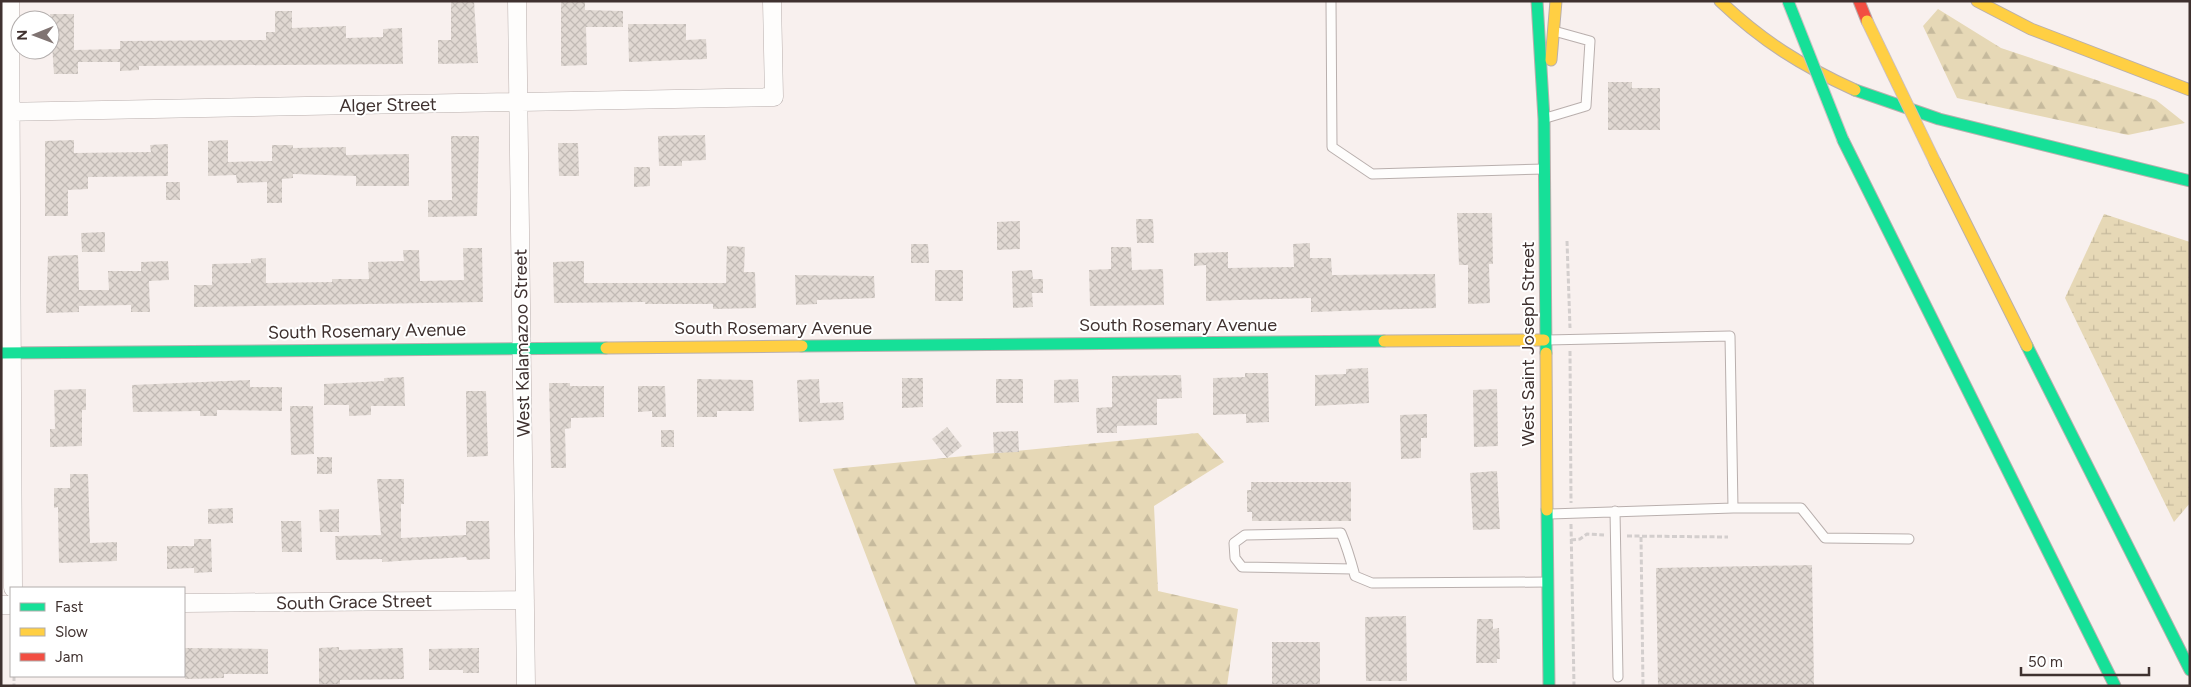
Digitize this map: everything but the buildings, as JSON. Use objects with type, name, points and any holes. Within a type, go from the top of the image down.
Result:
[{"type":"main road","name":"West Saint Joseph Street","points":[[1537,1],[1544,119],[1544,340],[1549,686]]},
{"type":"main road","points":[[1544,119],[1556,1]]},
{"type":"main road","points":[[1720,1],[1732,15],[1777,51],[1840,86],[1865,96],[1950,123],[2190,181]]},
{"type":"main road","points":[[1788,1],[1843,140],[2115,686]]},
{"type":"main road","points":[[1859,1],[1935,162],[2190,670]]},
{"type":"main road","points":[[1977,1],[2031,29],[2190,90]]},
{"type":"main road","name":"South Rosemary Avenue","points":[[7,353],[522,347],[1544,340]]},
{"type":"street","points":[[10,1],[6,112],[7,353],[13,587]]},
{"type":"street","name":"West Kalamazoo Street","points":[[517,1],[526,686]]},
{"type":"street","name":"Alger Street","points":[[6,112],[774,97],[772,1]]},
{"type":"street","name":"South Grace Street","points":[[185,604],[525,600]]},
{"type":"lane","points":[[1331,1],[1332,148],[1372,174],[1544,169]]},
{"type":"lane","points":[[1544,119],[1586,106],[1590,41],[1554,31]]},
{"type":"lane","points":[[1544,340],[1730,336],[1733,508]]},
{"type":"lane","points":[[1547,514],[1733,508],[1801,508],[1825,538],[1909,538]]},
{"type":"lane","points":[[1615,511],[1618,677]]},
{"type":"lane","points":[[1353,569],[1242,567],[1235,558],[1234,544],[1245,535],[1341,533],[1353,569],[1355,576],[1372,583],[1547,582]]},
{"type":"path","points":[[1567,231],[1574,686]]},
{"type":"path","points":[[1571,540],[1580,539],[1586,534],[1641,537],[1728,537]]},
{"type":"path","points":[[1641,537],[1643,686]]},
{"type":"green space","points":[[1938,9],[2001,48],[2156,100],[2185,123],[2128,135],[1957,98],[1923,26]]},
{"type":"green space","points":[[2104,214],[2190,242],[2190,503],[2174,522],[2065,298]]},
{"type":"green space","points":[[1198,433],[1224,462],[1154,506],[1158,591],[1238,609],[1227,686],[916,686],[833,469]]},
{"type":"traffic: fast","points":[[1537,1],[1544,119],[1546,353]]},
{"type":"traffic: fast","points":[[1788,1],[1843,140]]},
{"type":"traffic: fast","points":[[1855,90],[1939,119],[2190,181]]},
{"type":"traffic: fast","points":[[1843,140],[2115,686]]},
{"type":"traffic: fast","points":[[802,346],[1384,341]]},
{"type":"traffic: fast","points":[[2027,346],[2190,670]]},
{"type":"traffic: fast","points":[[1,353],[606,348]]},
{"type":"traffic: fast","points":[[1547,510],[1549,686]]},
{"type":"traffic: slow","points":[[1551,60],[1556,1]]},
{"type":"traffic: slow","points":[[1720,1],[1751,28],[1783,51],[1817,72],[1855,90]]},
{"type":"traffic: slow","points":[[1977,1],[2031,29],[2190,90]]},
{"type":"traffic: slow","points":[[1867,21],[1935,162]]},
{"type":"traffic: slow","points":[[1935,162],[2027,346]]},
{"type":"traffic: slow","points":[[1384,341],[1544,340]]},
{"type":"traffic: slow","points":[[606,348],[802,346]]},
{"type":"traffic: slow","points":[[1546,353],[1547,510]]},
{"type":"traffic: jam","points":[[1859,1],[1867,21]]}]
